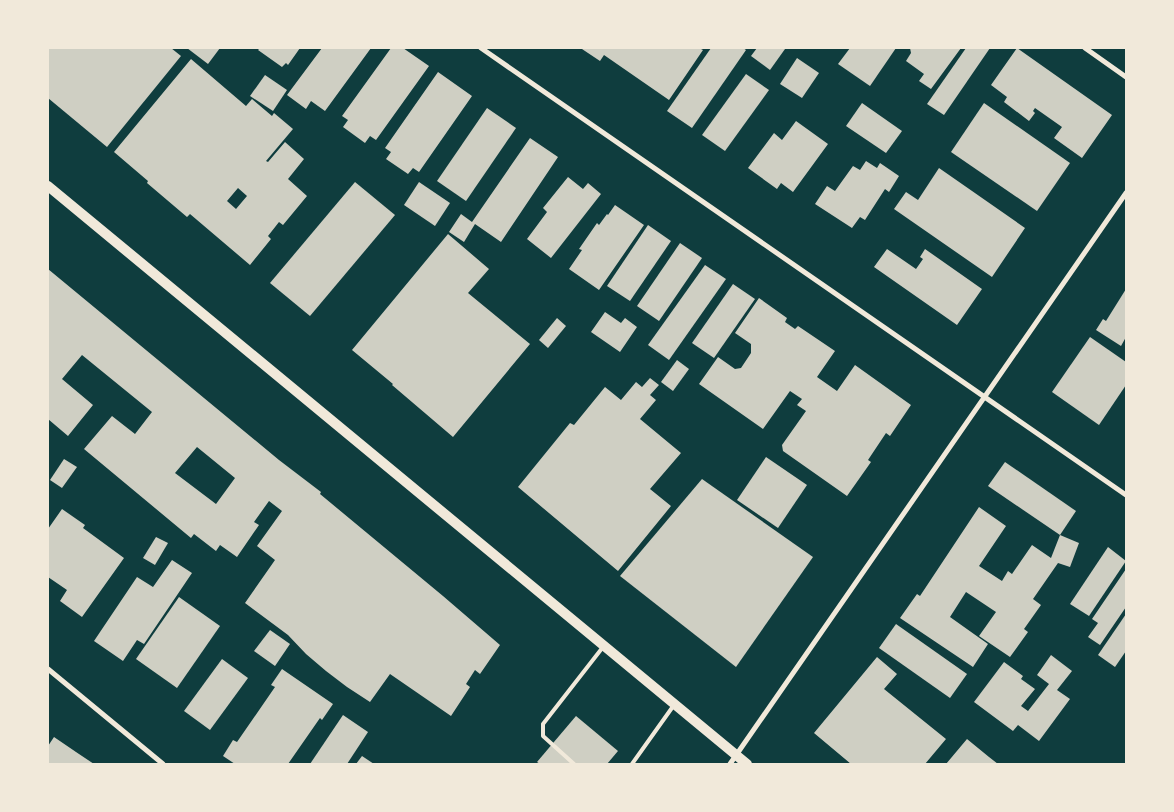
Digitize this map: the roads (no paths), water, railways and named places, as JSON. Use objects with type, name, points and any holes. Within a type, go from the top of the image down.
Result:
[{"type":"main road","points":[[48,186],[747,764]]},
{"type":"street","points":[[481,48],[1126,495]]},
{"type":"street","points":[[1084,48],[1126,77]]},
{"type":"street","points":[[730,764],[1126,193]]},
{"type":"street","points":[[48,669],[163,764]]},
{"type":"lane","points":[[574,764],[543,736],[543,724],[604,646]]},
{"type":"lane","points":[[632,764],[675,705]]}]
